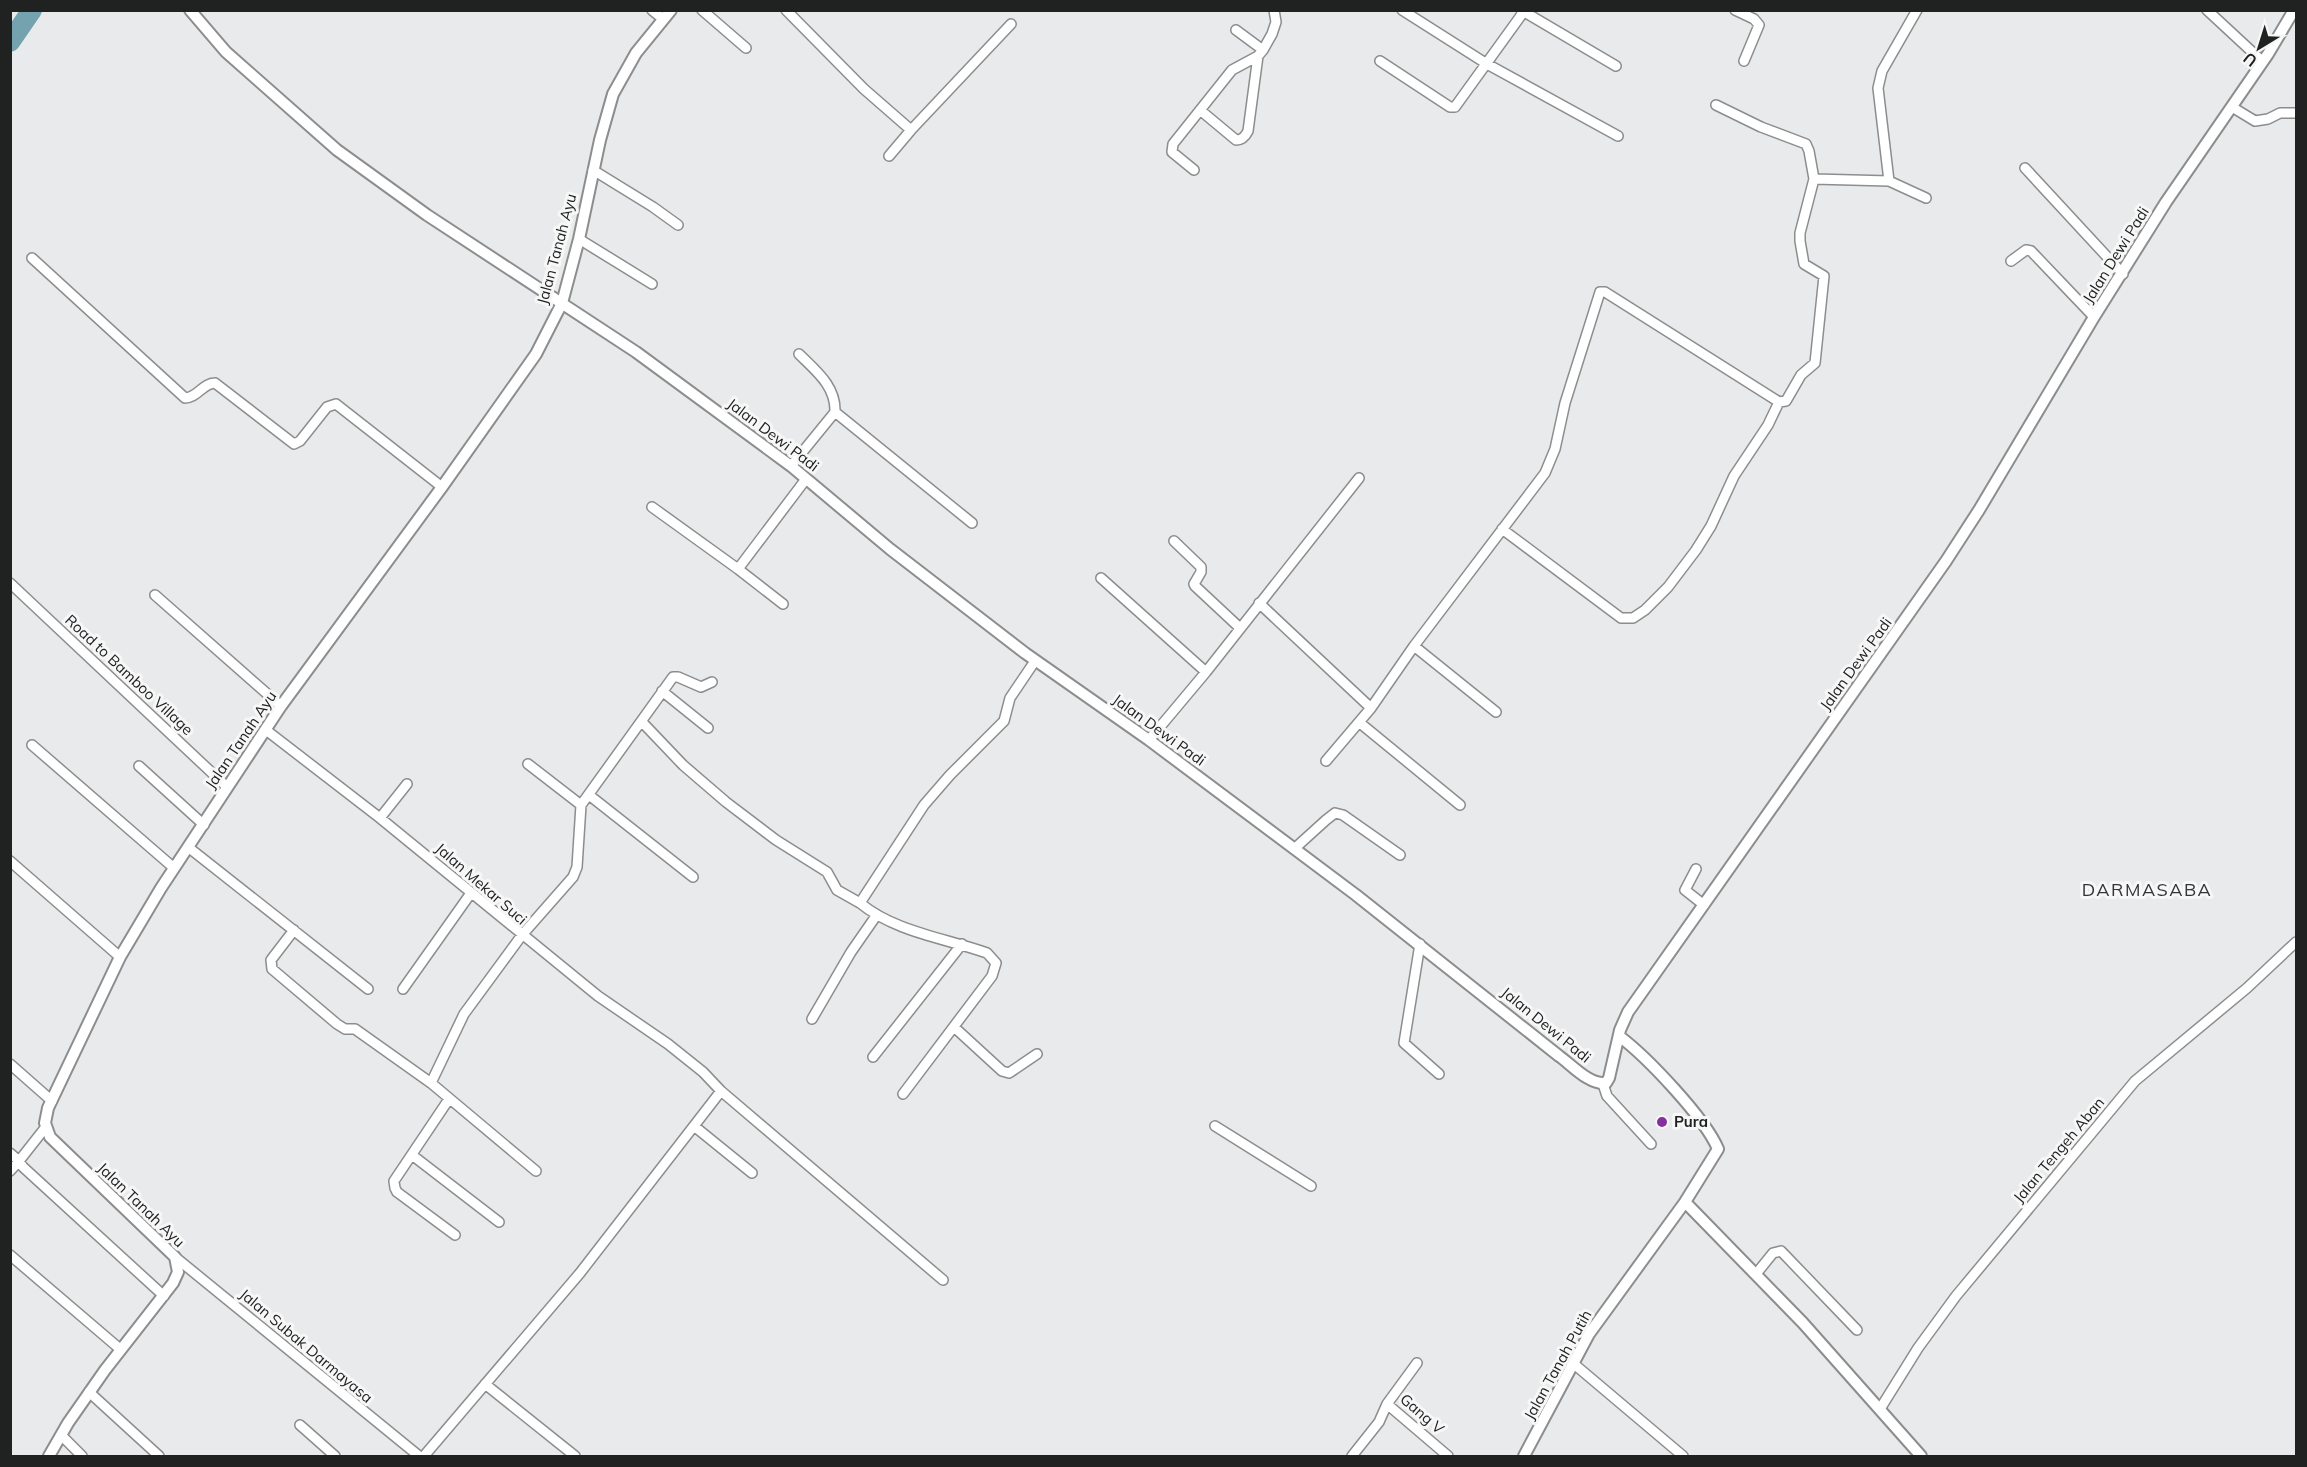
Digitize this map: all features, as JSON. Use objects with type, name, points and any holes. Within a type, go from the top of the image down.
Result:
[{"type":"street","name":"Jalan Dewi Padi","points":[[190,10],[226,52],[337,150],[427,215],[636,352],[791,466],[890,549],[1035,661],[1149,740],[1439,959],[1559,1056],[1587,1077],[1603,1084],[1609,1078],[1619,1036],[1628,1012],[1946,561],[1985,501],[2094,316],[2166,202],[2231,109],[2294,10]]},
{"type":"street","points":[[652,10],[663,19]]},
{"type":"street","name":"Jalan Tanah Ayu","points":[[49,1456],[89,1392],[120,1349],[164,1296],[177,1276],[178,1268],[175,1257],[56,1144],[45,1128],[52,1101],[120,957],[174,868],[281,706],[526,370],[562,303],[613,94],[636,53],[671,10]]},
{"type":"street","points":[[702,10],[747,48]]},
{"type":"street","points":[[786,10],[864,89],[911,130]]},
{"type":"street","points":[[1200,110],[1236,140],[1241,140],[1246,136],[1261,53],[1276,22],[1274,10]]},
{"type":"street","points":[[1402,10],[1487,64],[1618,136]]},
{"type":"street","points":[[1735,10],[1754,19],[1759,26],[1744,60]]},
{"type":"street","points":[[1883,181],[1879,80],[1917,10]]},
{"type":"street","points":[[1380,61],[1450,107],[1455,107],[1523,11],[1617,66]]},
{"type":"street","points":[[2207,11],[2262,61]]},
{"type":"street","points":[[889,156],[1011,24]]},
{"type":"street","points":[[1236,30],[1261,53]]},
{"type":"street","points":[[1194,170],[1172,152],[1171,148],[1232,70],[1261,53]]},
{"type":"street","points":[[1326,761],[1360,723],[1414,646],[1545,473],[1562,428],[1569,392],[1600,292],[1605,292],[1779,402],[1786,401],[1801,375],[1815,363],[1824,276],[1804,264],[1800,241],[1814,179],[1809,151],[1806,144],[1761,127],[1716,105]]},
{"type":"street","points":[[2231,109],[2255,121],[2280,113],[2296,113]]},
{"type":"street","points":[[2025,168],[2122,274]]},
{"type":"street","points":[[593,170],[678,225]]},
{"type":"street","points":[[1814,179],[1883,181],[1926,198]]},
{"type":"street","points":[[579,239],[652,284]]},
{"type":"street","points":[[2011,261],[2026,250],[2031,251],[2094,316]]},
{"type":"street","points":[[32,258],[185,398],[191,398],[208,384],[215,383],[294,444],[300,441],[327,407],[336,404],[442,487]]},
{"type":"street","points":[[791,466],[835,412],[833,392],[823,377],[799,354]]},
{"type":"street","points":[[1503,529],[1621,618],[1636,617],[1668,587],[1696,550],[1711,526],[1734,476],[1765,430],[1779,402]]},
{"type":"street","points":[[835,412],[972,524]]},
{"type":"street","points":[[1149,740],[1206,672],[1359,478]]},
{"type":"street","points":[[738,569],[806,479]]},
{"type":"street","points":[[652,507],[783,604]]},
{"type":"street","points":[[1174,542],[1201,567],[1195,586],[1240,628]]},
{"type":"street","points":[[1101,578],[1206,672]]},
{"type":"street","name":"Road to Bamboo Village","points":[[10,583],[227,788]]},
{"type":"street","points":[[155,595],[281,706]]},
{"type":"street","points":[[1259,603],[1371,708]]},
{"type":"street","points":[[1414,646],[1496,712]]},
{"type":"street","points":[[860,903],[924,805],[950,775],[1004,721],[1010,698],[1035,661]]},
{"type":"street","points":[[712,682],[702,687],[675,676],[662,691],[581,805],[577,867],[573,877],[522,935],[598,996],[668,1044],[703,1072],[721,1091],[943,1280]]},
{"type":"street","points":[[662,691],[708,728]]},
{"type":"street","points":[[642,722],[683,765],[726,802],[776,840],[830,876],[837,890],[860,903],[876,916],[987,952],[993,957],[996,966],[992,976],[903,1094]]},
{"type":"street","points":[[1360,723],[1460,805]]},
{"type":"street","name":"Jalan Mekar Suci","points":[[266,730],[380,818],[522,935],[464,1014],[431,1083]]},
{"type":"street","points":[[32,745],[174,868]]},
{"type":"street","points":[[528,764],[581,805]]},
{"type":"street","points":[[139,766],[204,825]]},
{"type":"street","points":[[380,818],[407,784]]},
{"type":"street","points":[[589,795],[693,877]]},
{"type":"street","points":[[1294,849],[1335,813],[1343,815],[1400,855]]},
{"type":"street","points":[[188,847],[368,988]]},
{"type":"street","points":[[10,861],[120,957]]},
{"type":"street","points":[[1696,869],[1685,890],[1704,905]]},
{"type":"street","points":[[403,989],[471,893]]},
{"type":"street","points":[[812,1018],[851,952],[876,916]]},
{"type":"street","points":[[294,930],[272,960],[272,969],[337,1024],[345,1029],[355,1029],[431,1083],[536,1171]]},
{"type":"street","name":"Jalan Tengeh Aban","points":[[1880,1409],[1918,1348],[1956,1296],[2135,1082],[2247,988],[2296,942]]},
{"type":"street","points":[[873,1057],[962,944]]},
{"type":"street","points":[[1421,946],[1404,1044],[1439,1074]]},
{"type":"street","points":[[954,1027],[1002,1071],[1009,1073],[1036,1054]]},
{"type":"street","name":"Jalan Tanah Putih","points":[[1524,1456],[1602,1315],[1685,1202],[1718,1149],[1713,1137],[1676,1092],[1642,1055],[1619,1036]]},
{"type":"street","points":[[10,1064],[52,1101]]},
{"type":"street","points":[[1603,1084],[1607,1096],[1651,1144]]},
{"type":"street","points":[[424,1456],[580,1273],[721,1091]]},
{"type":"street","points":[[449,1099],[394,1181],[394,1188],[455,1235]]},
{"type":"street","points":[[694,1126],[752,1173]]},
{"type":"street","points":[[1215,1126],[1311,1186]]},
{"type":"street","points":[[10,1171],[45,1128]]},
{"type":"street","points":[[10,1153],[32,1176],[164,1296]]},
{"type":"street","points":[[412,1155],[499,1222]]},
{"type":"street","points":[[1685,1202],[1756,1274],[1921,1456]]},
{"type":"street","points":[[1756,1274],[1773,1253],[1781,1251],[1857,1330]]},
{"type":"street","points":[[10,1255],[120,1349]]},
{"type":"street","name":"Jalan Subak Darmayasa","points":[[175,1257],[412,1455]]},
{"type":"street","name":"Gang V","points":[[1417,1363],[1387,1404],[1448,1456]]},
{"type":"street","points":[[1574,1364],[1683,1456]]},
{"type":"street","points":[[485,1384],[575,1456]]},
{"type":"street","points":[[89,1392],[159,1456]]},
{"type":"street","points":[[1352,1456],[1379,1422],[1387,1404]]},
{"type":"street","points":[[300,1425],[335,1456]]},
{"type":"street","points":[[61,1435],[82,1456]]},
{"type":"waterway","points":[[10,42],[32,10]]},
{"type":"place","name":"Pura","points":[[1662,1122]]},
{"type":"district","name":"DARMASABA","points":[[2147,890]]}]
